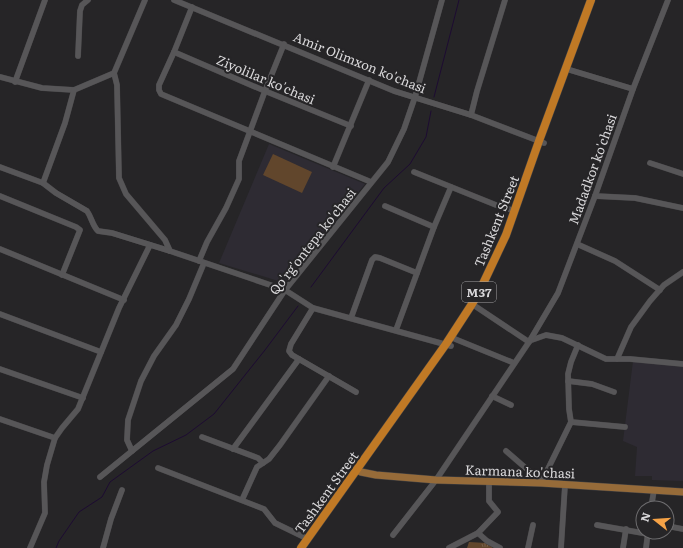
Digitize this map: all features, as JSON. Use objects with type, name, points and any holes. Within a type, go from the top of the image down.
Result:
[{"type":"highway","name":"Tashkent Street","points":[[306,548],[450,343],[494,273],[510,236],[591,0]]},
{"type":"highway","name":"Tashkent Street","points":[[474,306],[506,235],[596,0]]},
{"type":"highway","name":"Tashkent Street","points":[[301,548],[359,471]]},
{"type":"main road","name":"Karmana ko'chasi","points":[[359,471],[436,480],[542,483],[683,492]]},
{"type":"street","points":[[15,82],[45,0]]},
{"type":"street","points":[[78,56],[80,11],[82,5],[88,0]]},
{"type":"street","points":[[145,0],[114,73],[117,85],[118,178],[126,194],[165,240],[170,252]]},
{"type":"street","name":"Amir Olimxon ko'chasi","points":[[174,0],[394,90],[471,115],[541,142]]},
{"type":"street","name":"Qo'rg'ontepa ko'chasi","points":[[100,477],[233,369],[285,290],[388,162],[404,129],[415,97],[442,0]]},
{"type":"street","points":[[471,115],[477,91],[506,0]]},
{"type":"street","name":"Madadkor ko'chasi","points":[[393,535],[436,480],[529,342],[558,293],[595,196],[633,88],[668,0]]},
{"type":"street","points":[[192,7],[159,85],[158,90],[161,94],[371,182]]},
{"type":"street","points":[[132,451],[127,440],[128,420],[141,381],[154,356],[176,325],[190,298],[201,262],[213,232],[239,179],[240,162],[265,91],[284,44]]},
{"type":"street","name":"Ziyolilar ko'chasi","points":[[174,52],[351,126]]},
{"type":"street","points":[[570,70],[633,88]]},
{"type":"street","points":[[0,77],[42,88],[74,90],[114,73]]},
{"type":"street","points":[[333,166],[369,80]]},
{"type":"street","points":[[43,182],[65,123],[74,90]]},
{"type":"street","points":[[650,163],[683,174]]},
{"type":"street","points":[[0,167],[43,182],[63,197],[87,211],[98,231],[112,233],[285,290],[313,308],[450,343],[514,363]]},
{"type":"street","points":[[414,172],[496,205],[515,211]]},
{"type":"street","points":[[396,330],[434,227],[451,187]]},
{"type":"street","points":[[0,196],[80,230],[62,275]]},
{"type":"street","points":[[595,196],[635,198],[683,208]]},
{"type":"street","points":[[384,206],[434,227]]},
{"type":"street","points":[[577,244],[615,261],[660,290]]},
{"type":"street","points":[[30,548],[45,513],[44,482],[47,465],[55,438],[78,409],[100,352],[150,245]]},
{"type":"street","points":[[0,249],[124,300]]},
{"type":"street","points":[[351,318],[372,260],[376,257],[417,273]]},
{"type":"street","points":[[617,359],[631,327],[650,301],[664,285],[683,272]]},
{"type":"street","points":[[474,306],[529,342],[546,335],[562,338],[606,359],[683,364]]},
{"type":"street","points":[[313,308],[291,344],[289,351],[292,355],[356,392]]},
{"type":"street","points":[[0,314],[100,352]]},
{"type":"street","points":[[506,452],[542,483],[571,422],[568,374],[578,345]]},
{"type":"street","points":[[233,449],[299,359]]},
{"type":"street","points":[[0,369],[83,398]]},
{"type":"street","points":[[242,500],[256,467],[269,459],[329,376]]},
{"type":"street","points":[[568,381],[592,384],[614,392]]},
{"type":"street","points":[[492,396],[511,405]]},
{"type":"street","points":[[0,419],[55,438]]},
{"type":"street","points":[[571,422],[625,427]]},
{"type":"street","points":[[202,437],[258,458],[262,463]]},
{"type":"street","points":[[158,468],[264,509],[275,522],[308,539]]},
{"type":"street","points":[[449,548],[478,533],[498,512],[489,501],[489,482]]},
{"type":"street","points":[[561,548],[566,485]]},
{"type":"street","points":[[103,548],[111,519],[122,490]]},
{"type":"street","points":[[652,500],[654,490]]},
{"type":"street","points":[[528,548],[533,525]]},
{"type":"street","points":[[597,525],[635,531]]},
{"type":"street","points":[[623,548],[626,529]]},
{"type":"street","points":[[478,533],[487,541],[500,548]]},
{"type":"shaded area","points":[[269,144],[365,184],[285,283],[219,263]]},
{"type":"shaded area","points":[[633,361],[683,367],[683,481],[652,480],[652,476],[635,476],[637,447],[623,441]]},
{"type":"green space","points":[[273,154],[312,172],[302,193],[263,175]]},
{"type":"green space","points":[[469,542],[486,543],[493,548],[467,548]]},
{"type":"waterway","points":[[434,97],[459,0]]},
{"type":"waterway","points":[[311,287],[384,188],[410,164],[426,137],[431,111]]},
{"type":"waterway","points":[[56,548],[59,541],[79,512],[102,497],[110,482],[153,451],[186,435],[214,414],[298,306]]}]
